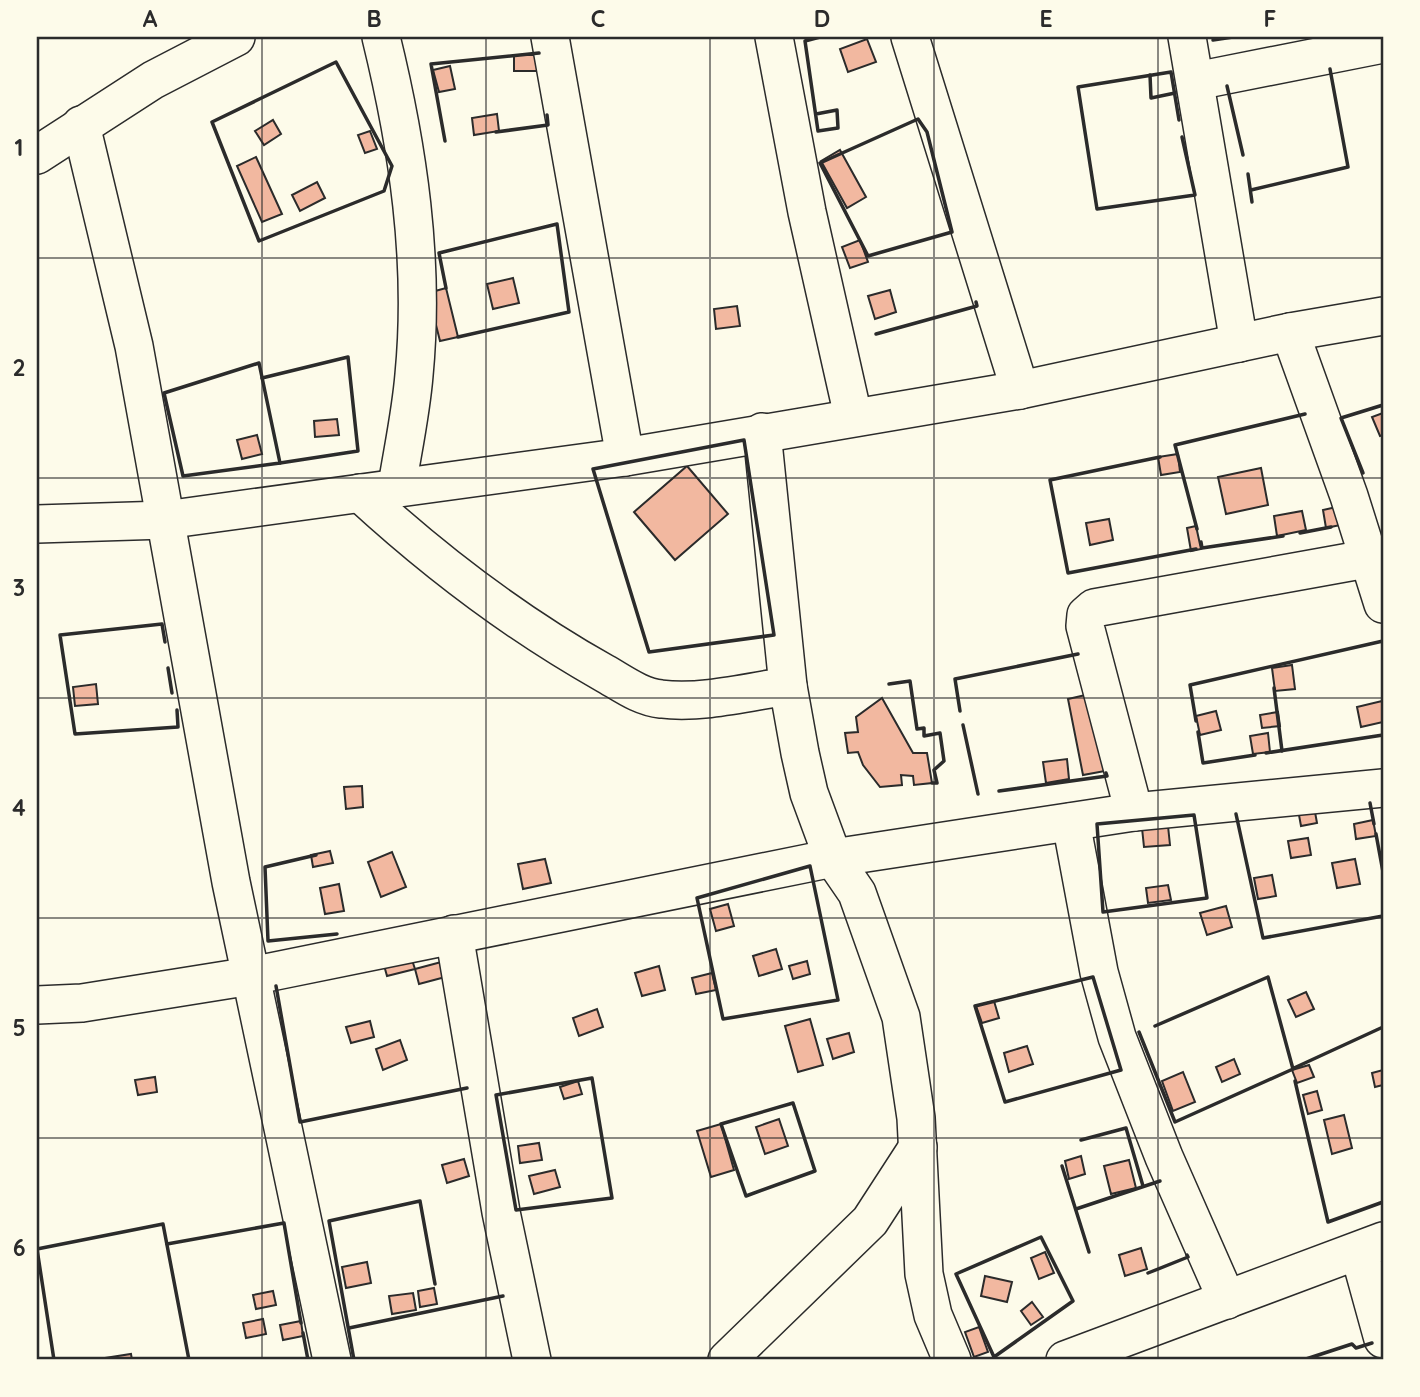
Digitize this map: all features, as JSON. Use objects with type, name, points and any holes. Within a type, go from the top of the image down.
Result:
[{"type":"street","points":[[37,155],[153,80],[236,37]]},
{"type":"street","points":[[381,37],[404,138],[415,227],[414,376],[397,486]]},
{"type":"street","points":[[550,37],[625,457]]},
{"type":"street","points":[[774,37],[807,212],[853,416]]},
{"type":"street","points":[[910,37],[1020,390]]},
{"type":"street","points":[[1187,37],[1239,343]]},
{"type":"street","points":[[1196,80],[1383,44]]},
{"type":"street","points":[[81,125],[134,346],[251,976],[332,1360]]},
{"type":"street","points":[[37,524],[165,520],[397,486],[625,457],[853,416],[1020,390],[1290,332],[1383,316]]},
{"type":"street","points":[[1290,332],[1377,557],[1383,604]]},
{"type":"street","points":[[762,432],[788,686],[810,793],[833,858],[857,893],[888,975],[911,1070],[924,1274],[933,1315],[951,1360]]},
{"type":"street","points":[[360,493],[419,547],[480,592],[558,647],[644,695],[678,700],[788,686]]},
{"type":"street","points":[[1134,812],[1085,625],[1086,615],[1094,608],[1377,557]]},
{"type":"street","points":[[37,1005],[82,1003],[251,976],[833,858],[1134,812],[1383,788]]},
{"type":"street","points":[[1071,821],[1098,972],[1117,1037],[1164,1157],[1227,1300]]},
{"type":"street","points":[[454,934],[501,1212],[532,1360]]},
{"type":"street","points":[[727,1360],[870,1221],[918,1147]]},
{"type":"street","points":[[1065,1360],[1371,1246],[1383,1339]]},
{"type":"building","points":[[867,39],[876,62],[848,72],[840,49]]},
{"type":"building","points":[[514,55],[537,55],[537,71],[514,71]]},
{"type":"building","points":[[450,66],[455,89],[439,92],[433,70]]},
{"type":"building","points":[[497,114],[499,131],[474,135],[472,118]]},
{"type":"building","points":[[273,120],[281,134],[264,145],[255,131]]},
{"type":"building","points":[[370,131],[377,149],[365,153],[358,135]]},
{"type":"building","points":[[840,150],[866,197],[847,208],[821,161]]},
{"type":"building","points":[[256,157],[282,214],[262,222],[237,166]]},
{"type":"building","points":[[317,182],[325,198],[300,211],[292,195]]},
{"type":"building","points":[[860,240],[868,262],[850,268],[842,247]]},
{"type":"building","points":[[513,278],[519,303],[493,309],[487,284]]},
{"type":"building","points":[[446,288],[458,337],[440,341],[428,293]]},
{"type":"building","points":[[890,290],[896,312],[875,319],[868,296]]},
{"type":"building","points":[[737,306],[740,326],[716,329],[714,309]]},
{"type":"building","points":[[1383,413],[1383,435],[1380,436],[1372,417]]},
{"type":"building","points":[[337,419],[339,435],[315,437],[314,421]]},
{"type":"building","points":[[257,435],[262,454],[242,459],[237,440]]},
{"type":"building","points":[[1178,454],[1180,472],[1161,475],[1158,457]]},
{"type":"building","points":[[687,466],[728,514],[675,560],[634,512]]},
{"type":"building","points":[[1261,468],[1268,505],[1226,514],[1218,477]]},
{"type":"building","points":[[1341,506],[1345,524],[1326,528],[1323,510]]},
{"type":"building","points":[[1302,511],[1306,530],[1277,536],[1274,516]]},
{"type":"building","points":[[1109,519],[1113,540],[1090,545],[1086,523]]},
{"type":"building","points":[[1196,526],[1201,549],[1191,551],[1187,528]]},
{"type":"building","points":[[1292,665],[1295,689],[1275,691],[1272,668]]},
{"type":"building","points":[[96,684],[98,704],[75,706],[73,687]]},
{"type":"building","points":[[1090,694],[1105,771],[1083,775],[1068,699]]},
{"type":"building","points":[[882,698],[913,753],[927,753],[932,783],[914,785],[913,776],[901,775],[902,785],[880,787],[863,765],[858,752],[848,753],[845,733],[858,732],[856,717]]},
{"type":"building","points":[[1382,701],[1383,722],[1361,727],[1357,707]]},
{"type":"building","points":[[1216,711],[1221,730],[1200,735],[1196,716]]},
{"type":"building","points":[[1278,712],[1280,726],[1262,728],[1260,715]]},
{"type":"building","points":[[1268,733],[1270,752],[1253,754],[1250,736]]},
{"type":"building","points":[[1067,759],[1069,779],[1046,783],[1043,762]]},
{"type":"building","points":[[362,786],[363,807],[346,809],[344,787]]},
{"type":"building","points":[[1313,801],[1317,823],[1301,826],[1297,804]]},
{"type":"building","points":[[1373,820],[1376,836],[1356,839],[1354,824]]},
{"type":"building","points":[[1168,826],[1170,845],[1144,847],[1142,828]]},
{"type":"building","points":[[1308,838],[1311,855],[1291,858],[1288,841]]},
{"type":"building","points":[[330,851],[333,863],[313,867],[311,855]]},
{"type":"building","points":[[392,852],[406,887],[381,897],[368,862]]},
{"type":"building","points":[[545,859],[551,883],[523,889],[518,864]]},
{"type":"building","points":[[1355,859],[1360,884],[1337,888],[1332,863]]},
{"type":"building","points":[[1272,875],[1276,896],[1258,899],[1254,878]]},
{"type":"building","points":[[339,884],[344,911],[325,914],[320,888]]},
{"type":"building","points":[[1168,885],[1171,900],[1148,903],[1146,888]]},
{"type":"building","points":[[728,904],[734,926],[716,931],[710,909]]},
{"type":"building","points":[[1226,906],[1232,927],[1207,935],[1200,913]]},
{"type":"building","points":[[776,949],[782,969],[759,976],[753,956]]},
{"type":"building","points":[[409,951],[415,969],[387,976],[382,958]]},
{"type":"building","points":[[445,961],[449,976],[419,984],[415,969]]},
{"type":"building","points":[[807,961],[810,974],[793,979],[789,966]]},
{"type":"building","points":[[659,966],[665,990],[642,996],[635,973]]},
{"type":"building","points":[[712,973],[716,990],[696,994],[692,978]]},
{"type":"building","points":[[1306,992],[1314,1009],[1296,1017],[1288,1000]]},
{"type":"building","points":[[994,1001],[999,1018],[982,1023],[976,1006]]},
{"type":"building","points":[[597,1009],[603,1027],[579,1036],[573,1018]]},
{"type":"building","points":[[810,1019],[823,1065],[798,1072],[785,1026]]},
{"type":"building","points":[[370,1021],[374,1037],[351,1043],[346,1027]]},
{"type":"building","points":[[849,1033],[854,1052],[833,1059],[827,1039]]},
{"type":"building","points":[[400,1040],[407,1060],[383,1070],[376,1049]]},
{"type":"building","points":[[1027,1046],[1033,1064],[1009,1072],[1004,1053]]},
{"type":"building","points":[[1234,1059],[1240,1074],[1222,1082],[1216,1067]]},
{"type":"building","points":[[1309,1065],[1314,1077],[1297,1083],[1292,1070]]},
{"type":"building","points":[[1383,1070],[1383,1085],[1375,1087],[1372,1073]]},
{"type":"building","points":[[1183,1072],[1195,1102],[1173,1111],[1162,1081]]},
{"type":"building","points":[[155,1077],[157,1092],[138,1095],[135,1080]]},
{"type":"building","points":[[578,1081],[582,1094],[564,1099],[560,1087]]},
{"type":"building","points":[[1317,1091],[1322,1110],[1308,1114],[1303,1095]]},
{"type":"building","points":[[1344,1115],[1352,1148],[1332,1154],[1324,1120]]},
{"type":"building","points":[[779,1119],[788,1146],[765,1154],[756,1127]]},
{"type":"building","points":[[721,1124],[734,1170],[711,1177],[697,1131]]},
{"type":"building","points":[[539,1143],[542,1160],[520,1163],[518,1146]]},
{"type":"building","points":[[1081,1156],[1085,1174],[1069,1179],[1065,1161]]},
{"type":"building","points":[[464,1159],[469,1176],[447,1183],[442,1165]]},
{"type":"building","points":[[1129,1160],[1136,1188],[1111,1194],[1104,1166]]},
{"type":"building","points":[[555,1170],[560,1187],[534,1194],[529,1176]]},
{"type":"building","points":[[1141,1248],[1147,1269],[1125,1276],[1119,1255]]},
{"type":"building","points":[[1045,1252],[1054,1273],[1039,1279],[1031,1258]]},
{"type":"building","points":[[367,1262],[371,1283],[346,1288],[342,1267]]},
{"type":"building","points":[[985,1276],[1012,1282],[1007,1302],[981,1296]]},
{"type":"building","points":[[434,1288],[437,1304],[420,1307],[418,1291]]},
{"type":"building","points":[[273,1291],[276,1305],[256,1309],[253,1295]]},
{"type":"building","points":[[413,1293],[416,1310],[392,1314],[389,1296]]},
{"type":"building","points":[[1032,1302],[1043,1317],[1031,1325],[1021,1311]]},
{"type":"building","points":[[263,1319],[266,1334],[246,1338],[243,1323]]},
{"type":"building","points":[[301,1321],[303,1336],[283,1340],[280,1325]]},
{"type":"building","points":[[979,1327],[988,1352],[974,1357],[965,1332]]},
{"type":"building","points":[[131,1354],[132,1360],[92,1360]]},
{"type":"wall","points":[[816,114],[837,110],[838,128],[818,131],[805,41],[820,37]]},
{"type":"wall","points":[[1213,40],[1233,37]]},
{"type":"wall","points":[[445,141],[431,64],[539,53]]},
{"type":"wall","points":[[336,62],[392,166],[384,191],[259,241],[212,122],[336,62]]},
{"type":"wall","points":[[1251,190],[1348,167],[1330,69]]},
{"type":"wall","points":[[1179,120],[1171,72],[1078,87],[1097,209],[1195,195],[1182,137]]},
{"type":"wall","points":[[1150,75],[1151,98],[1175,93]]},
{"type":"wall","points":[[1227,86],[1243,155]]},
{"type":"wall","points":[[496,132],[548,125],[547,115]]},
{"type":"wall","points":[[918,119],[927,132],[952,232],[868,256],[820,163],[918,119]]},
{"type":"wall","points":[[1248,174],[1252,202]]},
{"type":"wall","points":[[446,288],[439,253],[557,224],[569,312],[458,337]]},
{"type":"wall","points":[[876,334],[977,306],[976,302]]},
{"type":"wall","points":[[262,378],[348,357],[358,451],[280,463]]},
{"type":"wall","points":[[259,363],[280,463],[183,476],[164,393],[259,363]]},
{"type":"wall","points":[[1363,473],[1341,418],[1383,405]]},
{"type":"wall","points":[[1197,529],[1175,445],[1305,414]]},
{"type":"wall","points":[[744,440],[774,635],[649,652],[593,469],[744,440]]},
{"type":"wall","points":[[1160,457],[1050,480],[1068,573],[1196,549]]},
{"type":"wall","points":[[1300,533],[1331,527]]},
{"type":"wall","points":[[1201,542],[1202,548],[1283,536]]},
{"type":"wall","points":[[165,642],[162,624],[60,635],[75,734],[178,727],[177,710]]},
{"type":"wall","points":[[1196,721],[1190,685],[1383,641]]},
{"type":"wall","points":[[960,711],[955,679],[1078,654]]},
{"type":"wall","points":[[168,668],[172,693]]},
{"type":"wall","points":[[889,684],[910,681],[917,729],[924,728],[924,736],[940,733],[944,761],[934,770],[937,783],[932,783]]},
{"type":"wall","points":[[1274,688],[1282,751]]},
{"type":"wall","points":[[963,725],[978,794]]},
{"type":"wall","points":[[1198,732],[1203,763],[1255,755]]},
{"type":"wall","points":[[1266,753],[1383,735]]},
{"type":"wall","points":[[999,791],[1107,776],[1106,773]]},
{"type":"wall","points":[[1370,803],[1374,824]]},
{"type":"wall","points":[[1236,814],[1263,938],[1383,916]]},
{"type":"wall","points":[[1194,815],[1207,898],[1103,912],[1097,824],[1194,815]]},
{"type":"wall","points":[[1376,834],[1383,872]]},
{"type":"wall","points":[[316,855],[265,867],[268,941],[337,934]]},
{"type":"wall","points":[[810,866],[838,1000],[723,1019],[697,898],[810,866]]},
{"type":"wall","points":[[1093,977],[1121,1070],[1005,1102],[975,1006],[1093,977]]},
{"type":"wall","points":[[1139,1032],[1175,1122],[1293,1069],[1268,977],[1155,1026]]},
{"type":"wall","points":[[276,986],[300,1122],[467,1088]]},
{"type":"wall","points":[[1294,1068],[1383,1027]]},
{"type":"wall","points":[[592,1078],[612,1198],[516,1210],[496,1095],[592,1078]]},
{"type":"wall","points":[[1295,1081],[1328,1222],[1383,1202]]},
{"type":"wall","points":[[793,1103],[815,1171],[746,1196],[721,1124],[793,1103]]},
{"type":"wall","points":[[1081,1140],[1126,1128],[1143,1186]]},
{"type":"wall","points":[[1062,1166],[1089,1252]]},
{"type":"wall","points":[[1076,1209],[1160,1181]]},
{"type":"wall","points":[[354,1360],[329,1221],[420,1201],[435,1284]]},
{"type":"wall","points":[[167,1244],[284,1223],[301,1323]]},
{"type":"wall","points":[[54,1360],[37,1249],[163,1224],[189,1360]]},
{"type":"wall","points":[[1041,1237],[1073,1301],[994,1357],[956,1274],[1041,1237]]},
{"type":"wall","points":[[1148,1273],[1188,1257],[1187,1255]]},
{"type":"wall","points":[[349,1328],[503,1296]]},
{"type":"wall","points":[[303,1333],[308,1360]]},
{"type":"wall","points":[[1303,1360],[1352,1344],[1356,1348],[1372,1343]]},
{"type":"wall","points":[[1269,1359],[1276,1360]]}]
